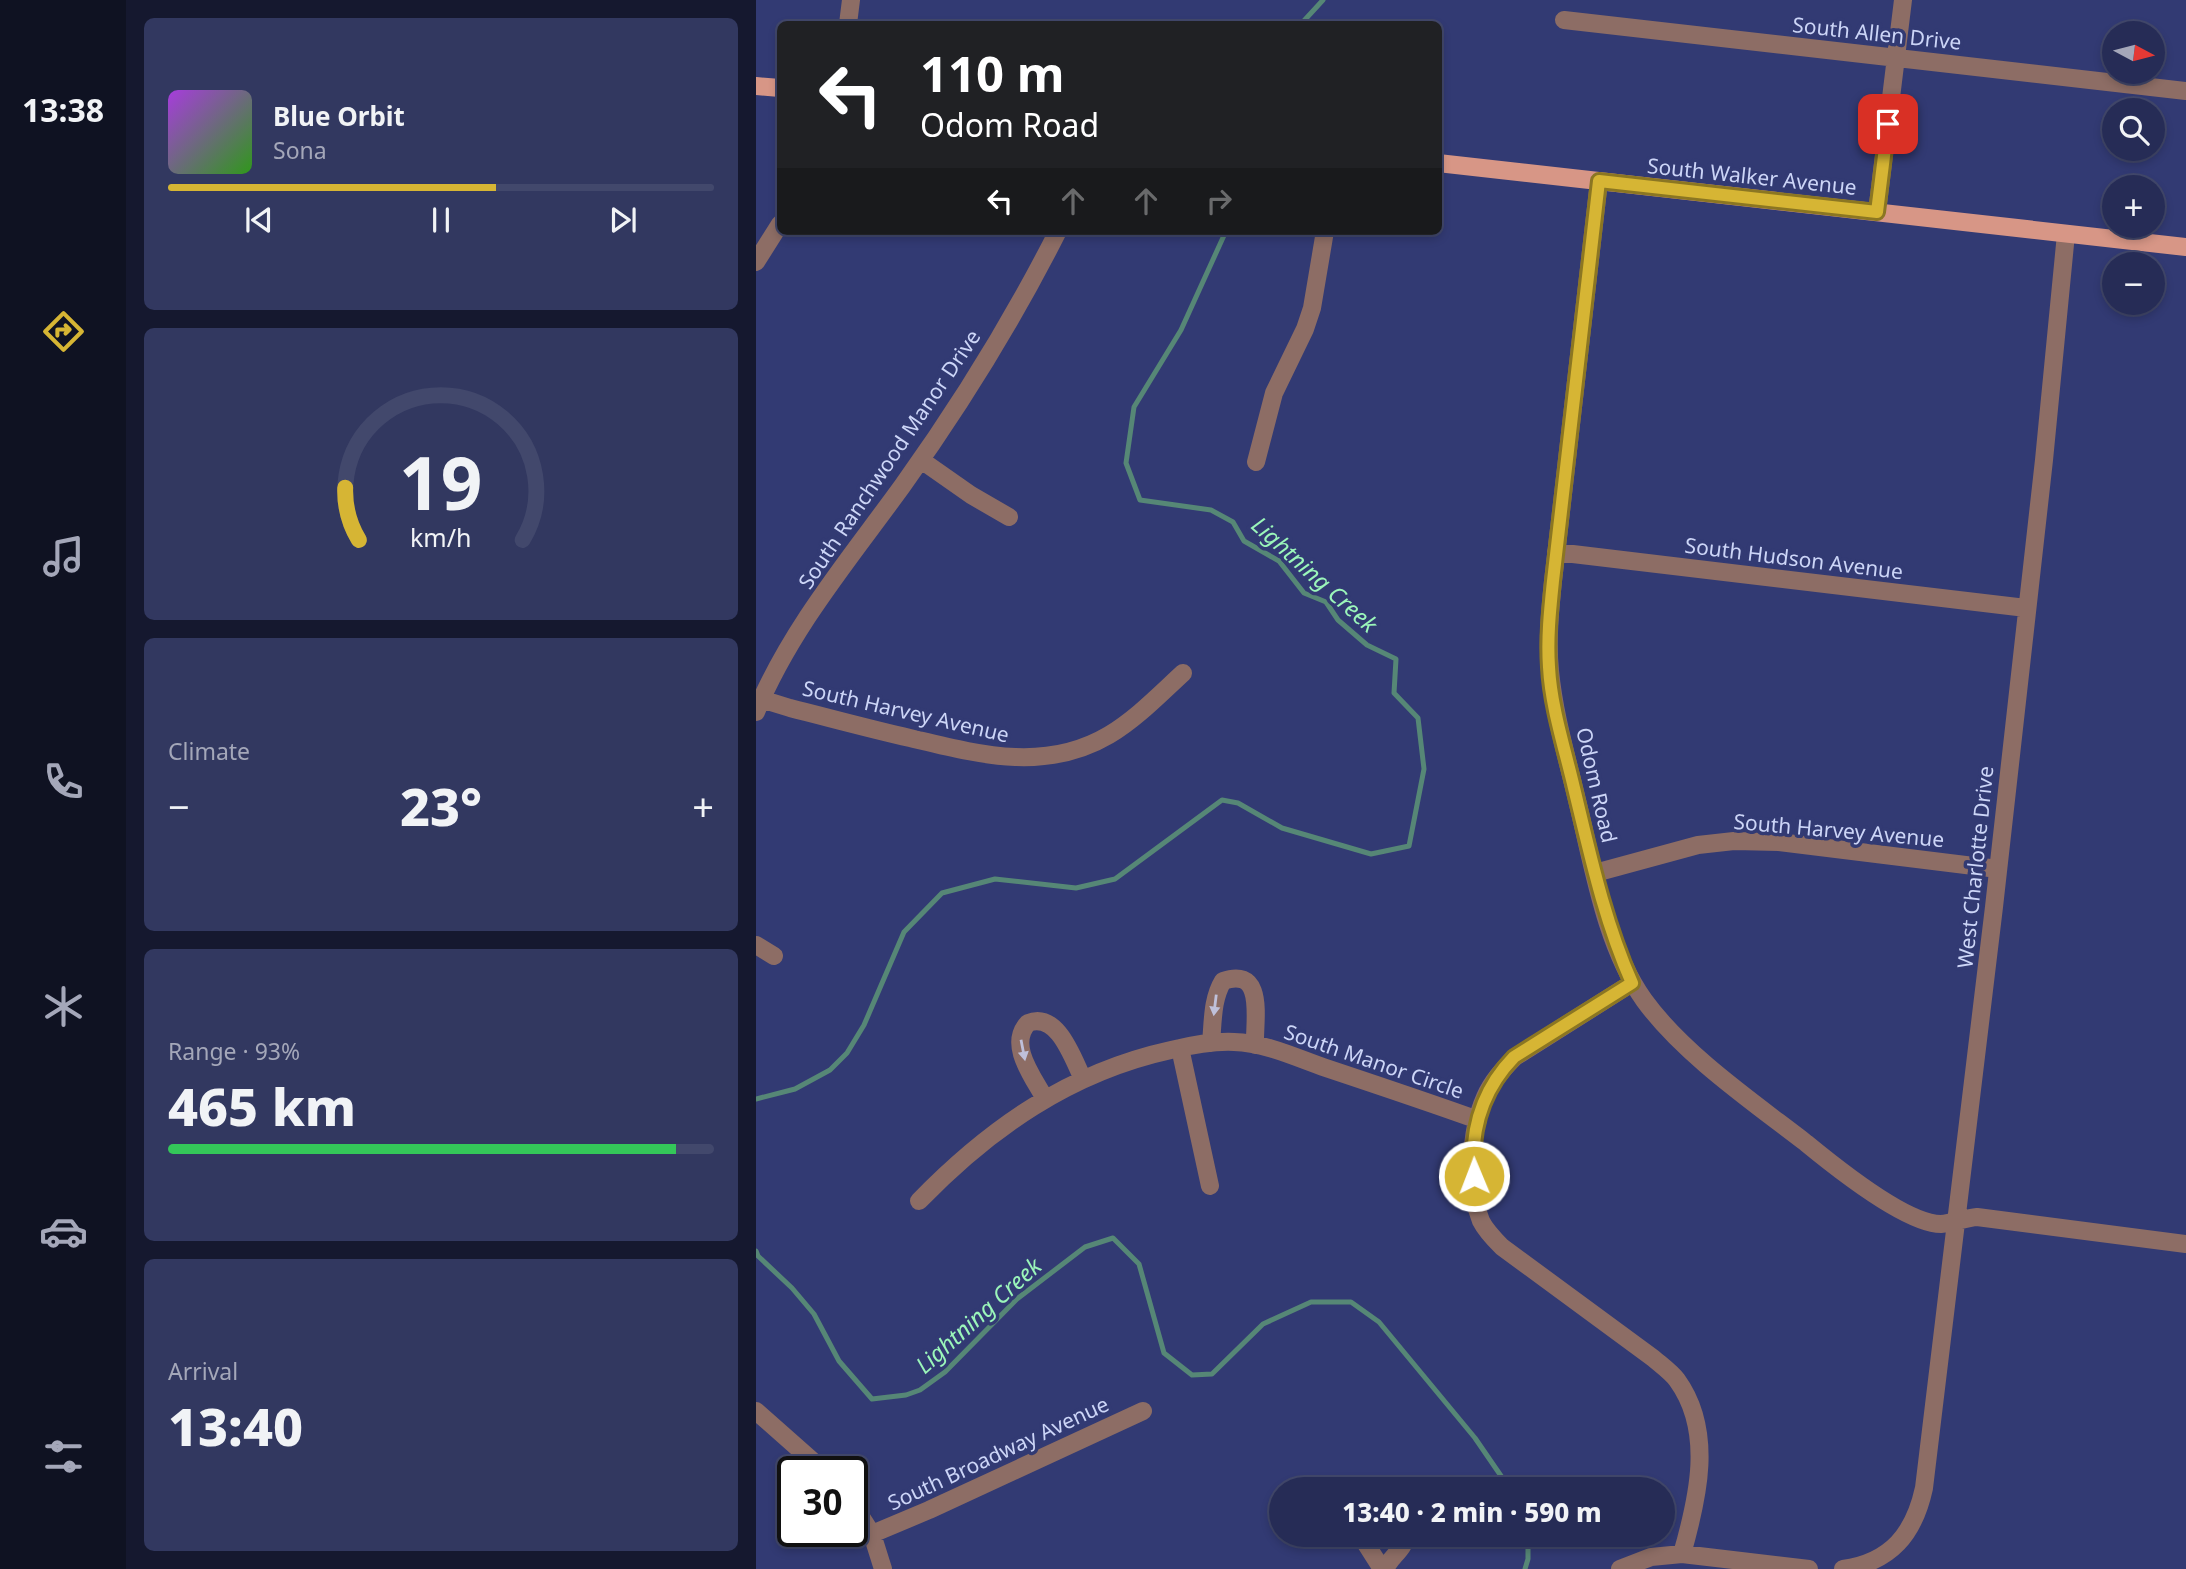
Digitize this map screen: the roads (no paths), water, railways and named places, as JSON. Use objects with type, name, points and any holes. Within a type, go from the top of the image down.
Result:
[{"type":"main road","points":[[756,86],[777,88]]},
{"type":"main road","name":"South Walker Avenue","points":[[1442,163],[2186,247]]},
{"type":"street","points":[[848,21],[851,0]]},
{"type":"street","points":[[1877,212],[1903,0]]},
{"type":"street","name":"South Allen Drive","points":[[1564,20],[2186,90]]},
{"type":"street","name":"Odom Road","points":[[1599,181],[1556,552],[1549,629],[1551,682],[1612,937],[1632,983],[1646,1003],[1677,1036],[1725,1081],[1836,1167],[1898,1208],[1930,1223],[1943,1224],[1977,1217],[2186,1244]]},
{"type":"street","points":[[756,262],[777,228]]},
{"type":"street","name":"West Charlotte Drive","points":[[1843,1569],[1866,1565],[1892,1550],[1905,1536],[1921,1504],[1998,869],[2044,460],[2066,234]]},
{"type":"street","name":"South Ranchwood Manor Drive","points":[[759,705],[775,670],[808,618],[921,460],[989,358],[1056,235]]},
{"type":"street","points":[[1256,461],[1274,393],[1312,308],[1324,235]]},
{"type":"street","points":[[921,460],[971,495],[1009,517]]},
{"type":"street","name":"South Hudson Avenue","points":[[1556,552],[2026,608]]},
{"type":"street","name":"South Harvey Avenue","points":[[759,705],[790,708],[978,754],[1032,758],[1067,751],[1108,736],[1131,720],[1183,673]]},
{"type":"street","name":"South Harvey Avenue","points":[[1595,873],[1698,845],[1734,841],[1779,842],[1998,869]]},
{"type":"street","points":[[756,945],[774,956]]},
{"type":"street","name":"South Manor Circle","points":[[1211,1042],[1219,987],[1223,981],[1239,978],[1254,989],[1255,1045]]},
{"type":"street","points":[[1632,983],[1514,1057],[1492,1085],[1478,1120],[1472,1160],[1474,1193],[1482,1223],[1490,1235],[1517,1259],[1558,1286],[1654,1358],[1676,1378],[1691,1403],[1698,1429],[1699,1469],[1682,1554]]},
{"type":"street","points":[[1045,1099],[1021,1052],[1021,1035],[1028,1023],[1040,1021],[1053,1026],[1083,1079]]},
{"type":"street","name":"South Manor Circle","points":[[919,1200],[967,1154],[1045,1099],[1083,1079],[1149,1055],[1211,1042],[1255,1045],[1478,1120]]},
{"type":"street","points":[[1180,1048],[1210,1186]]},
{"type":"street","points":[[756,1411],[807,1456]]},
{"type":"street","name":"South Broadway Avenue","points":[[872,1534],[1143,1411]]},
{"type":"street","points":[[868,1528],[883,1569]]},
{"type":"street","points":[[1368,1547],[1383,1569],[1401,1547]]},
{"type":"street","points":[[1620,1569],[1651,1557],[1682,1554],[1809,1569]]},
{"type":"waterway","name":"Lightning Creek","points":[[1304,21],[1323,0]]},
{"type":"waterway","name":"Lightning Creek","points":[[756,1099],[795,1089],[830,1070],[847,1053],[864,1025],[904,932],[942,893],[995,879],[1076,888],[1115,879],[1222,800],[1238,803],[1282,828],[1371,854],[1409,846],[1424,769],[1418,718],[1394,693],[1396,659],[1367,645],[1338,620],[1326,602],[1304,593],[1279,561],[1244,541],[1233,522],[1211,510],[1140,500],[1126,463],[1134,407],[1181,330],[1224,235]]},
{"type":"waterway","name":"Lightning Creek","points":[[756,1251],[814,1314],[839,1361],[872,1399],[906,1395],[920,1390],[945,1372],[1017,1299],[1085,1247],[1113,1238],[1139,1264],[1164,1353],[1192,1375],[1212,1374],[1263,1324],[1311,1302],[1351,1302],[1379,1322],[1475,1438],[1502,1477]]},
{"type":"waterway","name":"Lightning Creek","points":[[1525,1569],[1528,1547]]}]
